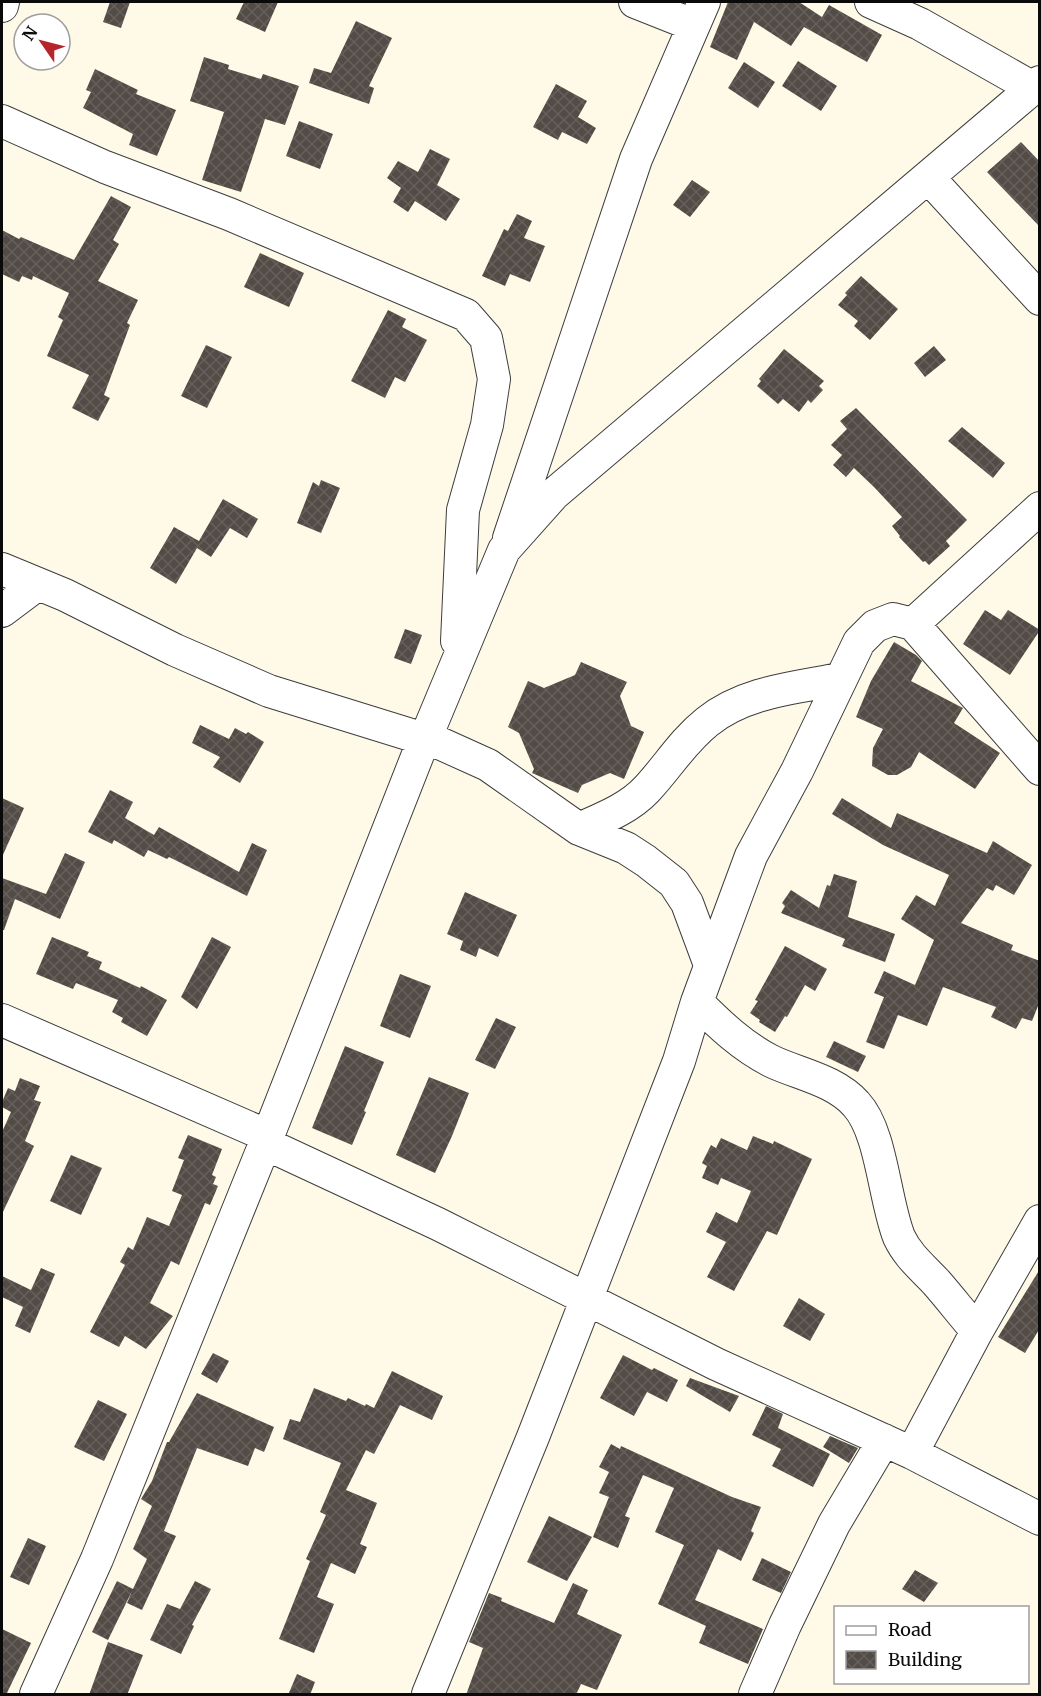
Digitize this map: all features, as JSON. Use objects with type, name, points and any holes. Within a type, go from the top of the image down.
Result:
[{"type":"street","points":[[2,6],[3,2]]},
{"type":"street","points":[[36,1695],[97,1559],[425,738],[504,550],[636,159],[699,13],[635,2]]},
{"type":"street","points":[[504,550],[555,494],[1036,85],[920,24],[871,2]]},
{"type":"street","points":[[2,121],[105,167],[229,214],[466,315],[486,339],[494,379],[487,425],[463,510],[455,664]]},
{"type":"street","points":[[928,177],[1040,299]]},
{"type":"street","points":[[913,624],[1040,508]]},
{"type":"street","points":[[2,568],[65,595],[175,650],[269,691],[425,738],[488,765],[579,829],[626,848],[674,883],[687,903],[710,965]]},
{"type":"street","points":[[2,611],[38,584]]},
{"type":"street","points":[[428,1695],[680,1061],[697,1002],[751,856],[797,771],[859,642],[875,626],[892,619],[913,624],[1040,769]]},
{"type":"street","points":[[579,829],[616,812],[645,791],[675,753],[708,722],[749,698],[840,679]]},
{"type":"street","points":[[697,1002],[720,1026],[744,1045],[772,1061],[836,1088],[856,1104],[872,1127],[899,1237],[911,1259],[935,1281],[977,1331]]},
{"type":"street","points":[[2,1021],[266,1139],[716,1364],[912,1453],[1040,1519]]},
{"type":"street","points":[[912,1453],[977,1331],[1040,1221]]},
{"type":"street","points":[[755,1695],[785,1624],[834,1524],[884,1440]]},
{"type":"building","points":[[110,2],[130,2],[121,28],[103,22]]},
{"type":"building","points":[[244,2],[278,2],[265,32],[236,19]]},
{"type":"building","points":[[728,2],[799,2],[822,17],[829,5],[882,35],[867,62],[804,27],[791,46],[754,22],[737,60],[710,47]]},
{"type":"building","points":[[356,21],[392,38],[369,86],[374,88],[369,104],[309,83],[314,68],[331,73]]},
{"type":"building","points":[[204,57],[229,65],[228,69],[261,79],[263,74],[299,86],[285,125],[265,119],[241,192],[202,180],[224,112],[190,101]]},
{"type":"building","points":[[798,61],[837,86],[821,111],[782,86]]},
{"type":"building","points":[[744,62],[775,82],[758,108],[728,88]]},
{"type":"building","points":[[95,69],[138,90],[136,94],[176,110],[157,156],[129,145],[133,134],[83,108],[91,92],[86,90]]},
{"type":"building","points":[[556,84],[587,101],[578,117],[596,128],[587,144],[562,132],[558,140],[533,127]]},
{"type":"building","points":[[299,121],[333,134],[320,169],[286,156]]},
{"type":"building","points":[[1021,142],[1040,162],[1040,227],[987,172]]},
{"type":"building","points":[[430,149],[450,159],[437,185],[460,199],[446,221],[415,201],[408,212],[393,202],[401,188],[387,178],[398,161],[418,172]]},
{"type":"building","points":[[692,180],[710,192],[690,217],[673,205]]},
{"type":"building","points":[[111,196],[131,207],[113,240],[119,244],[98,281],[138,300],[127,323],[130,325],[104,395],[110,398],[98,421],[72,408],[89,375],[47,356],[63,320],[58,317],[69,293],[33,276],[32,280],[22,276],[19,282],[2,274],[2,230],[74,260]]},
{"type":"building","points":[[517,214],[532,221],[524,238],[545,246],[530,282],[510,274],[505,286],[482,276],[504,229],[508,231]]},
{"type":"building","points":[[260,253],[304,273],[289,307],[244,287]]},
{"type":"building","points":[[861,276],[898,309],[870,340],[854,326],[858,321],[838,305],[847,295],[845,293]]},
{"type":"building","points":[[388,310],[406,319],[402,327],[427,340],[405,382],[395,377],[385,398],[351,381]]},
{"type":"building","points":[[206,345],[232,357],[207,408],[181,396]]},
{"type":"building","points":[[934,346],[946,360],[925,377],[914,363]]},
{"type":"building","points":[[784,349],[824,381],[819,386],[823,390],[811,403],[808,400],[799,412],[783,399],[778,404],[757,386],[761,381],[759,379]]},
{"type":"building","points":[[856,408],[967,520],[946,541],[950,546],[929,565],[923,562],[899,537],[892,526],[902,517],[874,487],[854,468],[846,477],[833,465],[842,455],[831,445],[847,429],[840,421]]},
{"type":"building","points":[[962,427],[1005,463],[993,478],[948,441]]},
{"type":"building","points":[[321,480],[340,488],[321,533],[297,523],[313,482],[319,486]]},
{"type":"building","points":[[223,499],[258,519],[247,538],[230,528],[211,557],[197,548],[176,584],[150,568],[174,527],[199,541]]},
{"type":"building","points":[[985,610],[1001,620],[1008,610],[1040,630],[1010,675],[963,644]]},
{"type":"building","points":[[405,629],[422,635],[411,664],[394,658]]},
{"type":"building","points":[[894,642],[922,661],[911,681],[963,708],[954,723],[1000,753],[975,789],[919,752],[911,767],[897,775],[888,775],[872,766],[873,748],[883,729],[856,717],[871,681]]},
{"type":"building","points":[[581,662],[627,682],[620,696],[631,726],[644,732],[624,779],[610,773],[582,785],[578,793],[532,773],[534,769],[519,733],[508,727],[528,681],[544,688],[575,675]]},
{"type":"building","points":[[200,725],[229,739],[235,728],[246,734],[248,732],[264,742],[240,783],[213,767],[220,757],[192,743]]},
{"type":"building","points":[[110,790],[133,802],[125,818],[154,835],[159,827],[239,872],[252,843],[267,850],[247,896],[169,857],[167,859],[148,850],[144,857],[114,840],[112,844],[88,832]]},
{"type":"building","points":[[2,798],[24,808],[2,857]]},
{"type":"building","points":[[842,798],[891,828],[897,813],[987,853],[993,841],[1032,865],[1014,895],[996,885],[993,891],[987,888],[961,923],[1013,945],[1011,950],[1040,961],[1040,1001],[1032,1021],[1022,1018],[1016,1029],[991,1017],[996,1007],[943,987],[927,1026],[898,1015],[884,1049],[866,1042],[884,997],[874,993],[884,971],[915,985],[934,940],[901,919],[916,895],[935,906],[949,875],[883,845],[832,814]]},
{"type":"building","points":[[65,853],[85,862],[60,919],[15,899],[4,930],[2,930],[2,878],[46,894]]},
{"type":"building","points":[[834,874],[857,881],[848,917],[895,934],[885,962],[842,946],[845,939],[781,913],[785,906],[782,903],[791,890],[819,908],[827,885],[830,886]]},
{"type":"building","points":[[465,892],[517,915],[498,957],[479,948],[476,957],[460,950],[463,941],[447,934]]},
{"type":"building","points":[[52,937],[89,952],[87,956],[102,962],[99,969],[140,988],[141,986],[167,1000],[147,1036],[121,1022],[123,1018],[112,1012],[118,1000],[76,983],[73,989],[36,974]]},
{"type":"building","points":[[212,937],[231,947],[197,1009],[181,997]]},
{"type":"building","points":[[785,946],[827,969],[815,991],[805,985],[787,1017],[785,1016],[775,1032],[750,1013]]},
{"type":"building","points":[[400,974],[431,986],[410,1038],[380,1026]]},
{"type":"building","points":[[496,1018],[516,1027],[495,1069],[475,1060]]},
{"type":"building","points":[[834,1041],[866,1056],[858,1072],[826,1057]]},
{"type":"building","points":[[345,1046],[384,1062],[352,1145],[312,1128]]},
{"type":"building","points":[[429,1077],[469,1093],[435,1173],[396,1155]]},
{"type":"building","points":[[20,1078],[40,1086],[34,1100],[41,1102],[25,1141],[34,1146],[2,1214],[2,1132],[11,1112],[2,1107],[2,1102],[8,1088],[15,1091]]},
{"type":"building","points":[[188,1135],[222,1149],[212,1175],[216,1177],[213,1184],[218,1186],[210,1205],[205,1203],[179,1265],[171,1261],[150,1303],[173,1316],[146,1349],[125,1336],[119,1347],[90,1332],[125,1265],[120,1262],[128,1247],[133,1250],[147,1217],[169,1226],[182,1195],[172,1191],[184,1160],[178,1158]]},
{"type":"building","points":[[753,1136],[773,1144],[774,1141],[812,1159],[777,1235],[767,1231],[734,1291],[707,1277],[726,1242],[706,1232],[716,1212],[737,1223],[751,1191],[721,1178],[718,1185],[702,1178],[707,1166],[702,1163],[711,1145],[716,1148],[721,1138],[747,1150]]},
{"type":"building","points":[[71,1155],[102,1168],[81,1215],[50,1201]]},
{"type":"building","points":[[41,1268],[55,1274],[30,1333],[15,1326],[23,1307],[2,1297],[2,1276],[31,1290]]},
{"type":"building","points":[[1040,1269],[1040,1328],[1025,1353],[998,1337]]},
{"type":"building","points":[[799,1298],[825,1314],[810,1341],[783,1326]]},
{"type":"building","points":[[213,1353],[229,1361],[217,1383],[201,1374]]},
{"type":"building","points":[[623,1355],[678,1380],[667,1402],[647,1392],[634,1416],[600,1398]]},
{"type":"building","points":[[392,1371],[443,1396],[432,1420],[400,1405],[374,1454],[366,1450],[346,1490],[377,1503],[360,1544],[367,1547],[355,1574],[331,1563],[317,1597],[334,1604],[314,1653],[279,1639],[310,1561],[306,1559],[326,1515],[320,1512],[341,1463],[283,1439],[290,1419],[300,1422],[314,1388],[346,1401],[348,1398],[374,1408]]},
{"type":"building","points":[[690,1378],[739,1396],[730,1412],[686,1386]]},
{"type":"building","points":[[197,1393],[274,1427],[264,1452],[255,1448],[248,1466],[197,1448],[164,1531],[176,1536],[142,1610],[127,1603],[132,1591],[108,1640],[92,1632],[117,1581],[133,1589],[147,1559],[133,1549],[152,1506],[141,1499],[152,1481],[167,1442]]},
{"type":"building","points":[[98,1400],[127,1414],[104,1461],[74,1447]]},
{"type":"building","points":[[766,1406],[783,1414],[778,1428],[830,1454],[813,1487],[772,1466],[781,1449],[752,1435]]},
{"type":"building","points":[[830,1436],[858,1448],[849,1463],[823,1447]]},
{"type":"building","points":[[611,1444],[620,1449],[621,1446],[732,1497],[761,1507],[751,1531],[754,1533],[741,1561],[718,1549],[695,1600],[763,1629],[748,1664],[699,1643],[706,1626],[658,1604],[684,1545],[655,1532],[674,1488],[643,1475],[625,1516],[630,1518],[618,1548],[593,1537],[609,1497],[599,1493],[609,1472],[599,1467]]},
{"type":"building","points":[[549,1516],[592,1537],[567,1581],[527,1562]]},
{"type":"building","points":[[28,1538],[46,1546],[29,1585],[10,1577]]},
{"type":"building","points":[[762,1558],[791,1572],[781,1593],[752,1580]]},
{"type":"building","points":[[915,1570],[938,1583],[924,1602],[902,1589]]},
{"type":"building","points":[[195,1581],[211,1589],[192,1625],[194,1626],[181,1654],[150,1640],[167,1604],[180,1609]]},
{"type":"building","points":[[573,1583],[588,1590],[577,1614],[622,1635],[597,1690],[581,1684],[576,1695],[466,1695],[483,1648],[469,1642],[489,1593],[502,1598],[501,1601],[554,1623]]},
{"type":"building","points":[[2,1629],[31,1643],[6,1695],[2,1695]]},
{"type":"building","points":[[108,1642],[143,1655],[127,1695],[89,1695]]},
{"type":"building","points":[[297,1674],[315,1682],[310,1695],[288,1695]]}]
